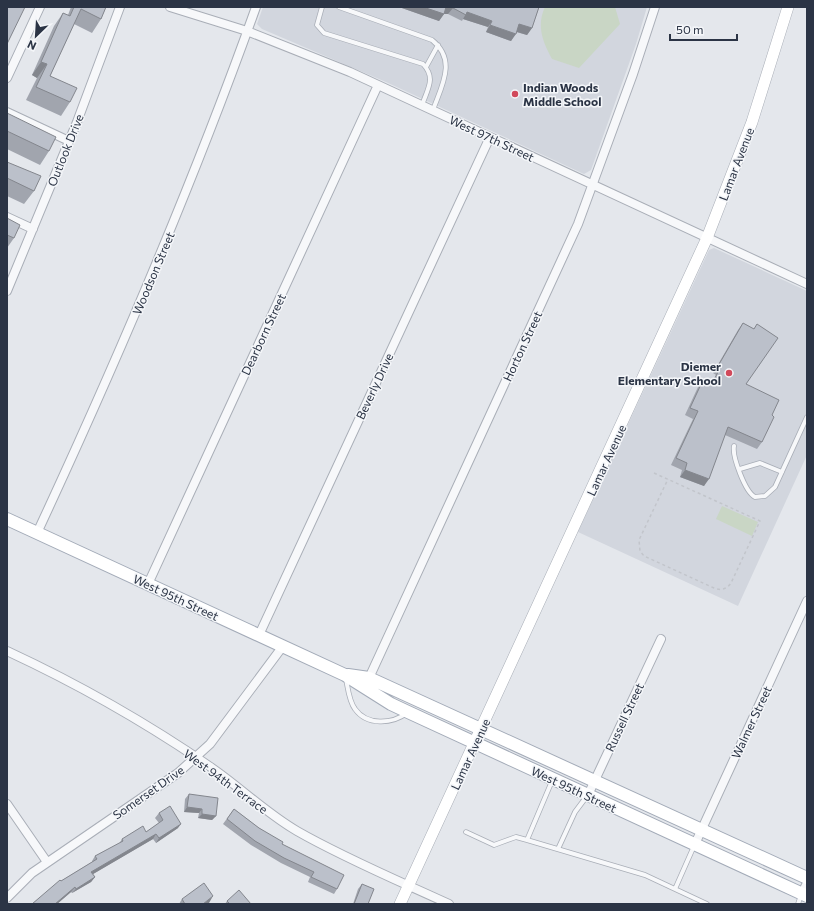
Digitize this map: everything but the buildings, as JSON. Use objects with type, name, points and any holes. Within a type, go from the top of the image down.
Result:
[{"type":"main road","name":"West 95th Street","points":[[7,519],[345,675],[391,704],[803,894]]},
{"type":"main road","name":"West 95th Street","points":[[345,675],[369,678],[482,728],[807,878]]},
{"type":"street","points":[[7,78],[40,7]]},
{"type":"street","name":"Outlook Drive","points":[[7,291],[69,141],[120,7]]},
{"type":"street","name":"West 97th Street","points":[[170,7],[247,32],[378,85],[807,284]]},
{"type":"street","name":"Woodson Street","points":[[37,533],[107,381],[188,190],[256,7]]},
{"type":"street","name":"Horton Street","points":[[369,678],[578,224],[634,74],[655,7]]},
{"type":"street","name":"Lamar Avenue","points":[[400,904],[707,238],[752,122],[788,7]]},
{"type":"street","name":"Dearborn Street","points":[[148,584],[378,85]]},
{"type":"street","points":[[7,112],[69,141]]},
{"type":"street","name":"Beverly Drive","points":[[259,635],[490,137]]},
{"type":"street","points":[[7,217],[33,229]]},
{"type":"street","name":"Walmer Street","points":[[695,844],[807,601]]},
{"type":"street","name":"Russell Street","points":[[588,795],[661,640]]},
{"type":"street","name":"Somerset Drive","points":[[7,898],[23,881],[47,862],[178,773],[210,744],[283,646]]},
{"type":"street","name":"West 94th Terrace","points":[[7,651],[103,699],[212,768],[266,811],[297,831],[449,904]]},
{"type":"street","points":[[7,804],[47,862]]},
{"type":"lane","points":[[322,7],[317,25],[324,33],[417,61],[426,67],[430,71],[431,80],[422,105]]},
{"type":"lane","points":[[339,7],[421,35],[432,40],[438,45],[445,55],[447,64],[434,110]]},
{"type":"lane","points":[[426,67],[438,45]]},
{"type":"lane","points":[[734,446],[734,453],[748,492],[759,498],[765,496],[771,492],[782,472],[807,417]]},
{"type":"lane","points":[[740,469],[760,463],[782,472]]},
{"type":"lane","points":[[345,675],[350,697],[356,710],[367,719],[384,723],[398,720],[408,712]]},
{"type":"lane","points":[[527,840],[553,779]]},
{"type":"lane","points":[[558,849],[575,812],[588,795]]},
{"type":"lane","points":[[466,832],[494,845],[516,838],[558,849],[645,875],[707,904]]},
{"type":"lane","points":[[675,889],[695,844]]},
{"type":"path","points":[[654,473],[668,479],[760,521],[731,583],[726,588],[719,590],[714,588],[648,558],[640,551],[639,540],[668,479]]},
{"type":"shaded area","name":"Indian Woods Middle School","points":[[263,7],[647,7],[636,44],[591,170],[584,174],[386,82],[262,29],[257,24]]},
{"type":"shaded area","name":"Diemer Elementary School","points":[[714,248],[807,291],[807,455],[738,606],[578,532],[709,250]]},
{"type":"green space","points":[[545,7],[615,7],[620,24],[579,68],[552,59],[543,40],[541,27],[542,14]]},
{"type":"green space","points":[[722,506],[758,522],[752,536],[716,519]]},
{"type":"place","name":"Indian Woods Middle School","points":[[515,94]]},
{"type":"place","name":"Diemer Elementary School","points":[[729,373]]}]
